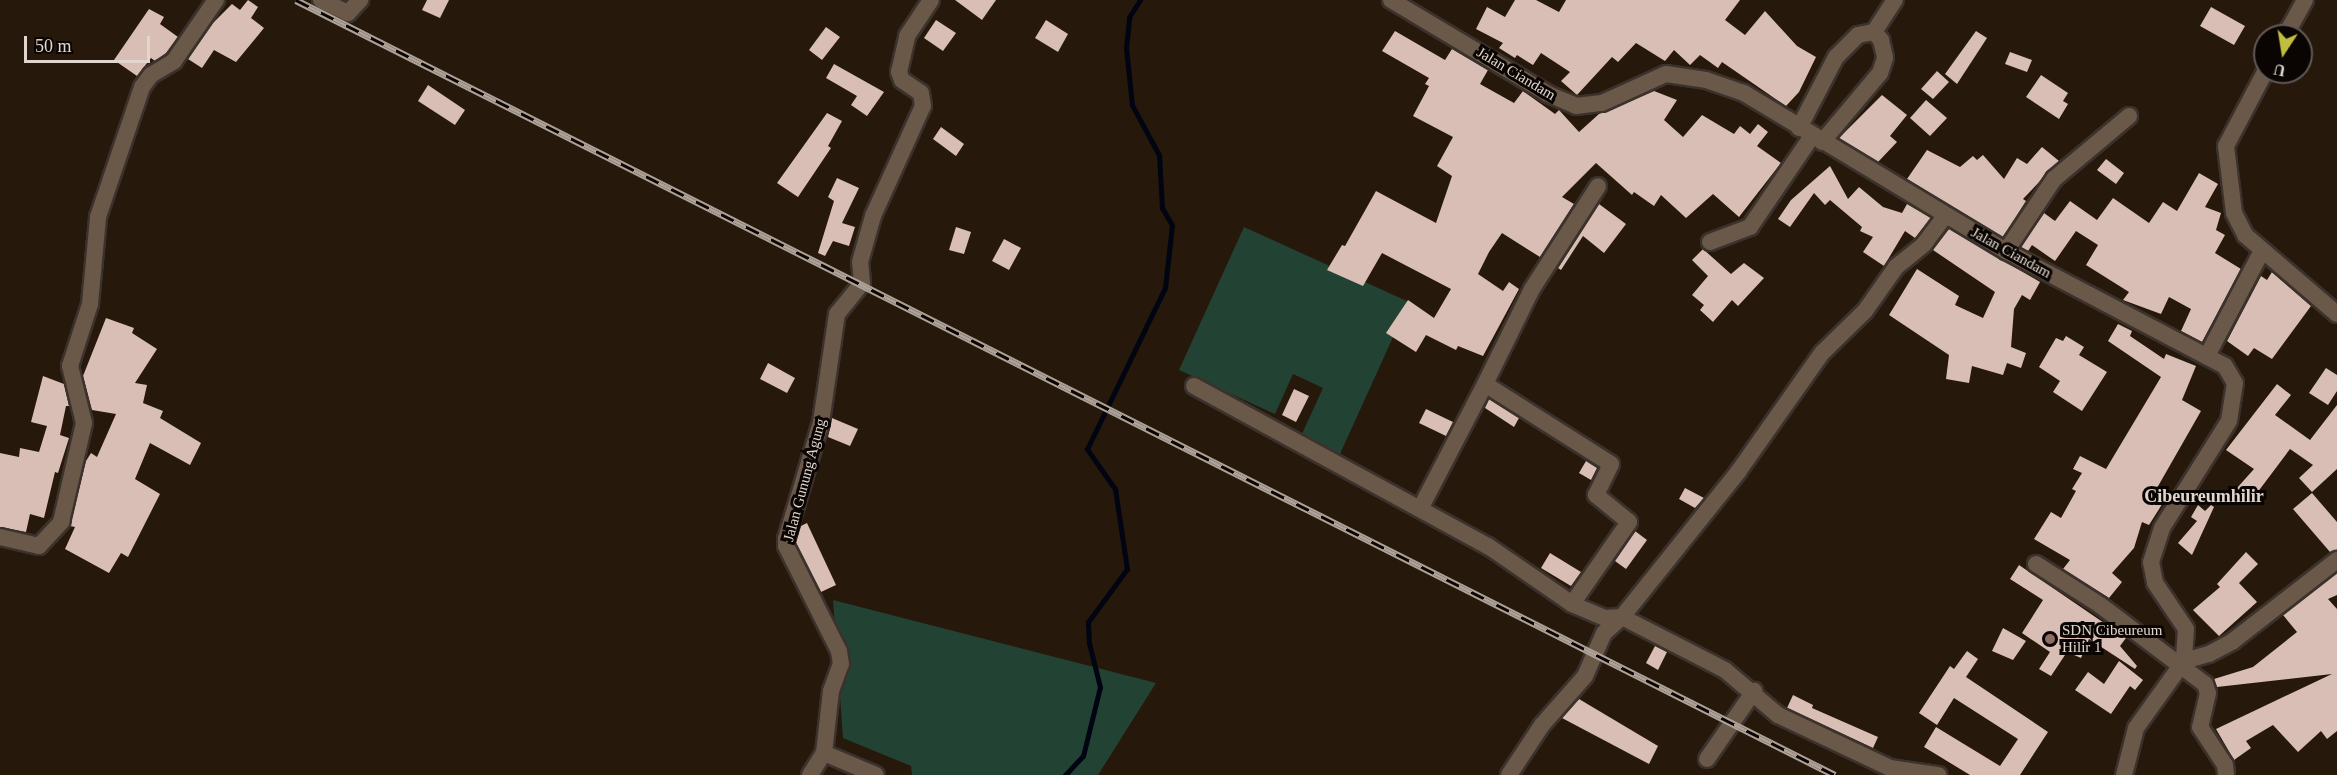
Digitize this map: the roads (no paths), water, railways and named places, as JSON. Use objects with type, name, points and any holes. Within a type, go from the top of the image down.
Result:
[{"type":"street","points":[[0,537],[39,546],[61,522],[84,423],[70,366],[90,304],[101,208],[142,87],[151,75],[170,66],[216,0]]},
{"type":"street","points":[[321,0],[348,13],[360,0]]},
{"type":"street","name":"Jalan Gunung Agung","points":[[810,775],[824,753],[831,691],[842,664],[839,651],[786,546],[786,539],[821,422],[837,314],[862,283],[860,262],[873,216],[923,106],[921,93],[902,80],[899,72],[907,36],[931,0]]},
{"type":"street","name":"Jalan Ciandam","points":[[1391,0],[1565,103],[1593,106],[1649,78],[1673,73],[1744,93],[1945,216],[2006,251],[2207,356],[2233,375],[2233,406],[2219,438],[2162,528],[2151,562],[2155,583],[2186,629],[2181,664]]},
{"type":"street","points":[[1811,135],[1836,57],[1858,35],[1874,32],[1894,0]]},
{"type":"street","points":[[2292,24],[2305,0]]},
{"type":"street","points":[[1710,242],[1750,227],[1811,135],[1880,73],[1885,58],[1881,40],[1874,32]]},
{"type":"street","points":[[2259,84],[2226,146],[2234,213],[2245,235],[2337,314]]},
{"type":"street","points":[[2006,251],[2054,179],[2129,116]]},
{"type":"street","points":[[1420,508],[1532,289],[1598,186]]},
{"type":"street","points":[[1509,775],[1542,725],[1585,676],[1604,633],[1622,617],[1738,472],[1822,353],[1864,311],[1896,267],[1924,244],[1945,216]]},
{"type":"street","points":[[2207,356],[2262,250]]},
{"type":"street","points":[[1485,384],[1611,464],[1596,495],[1629,522],[1572,604]]},
{"type":"street","points":[[1194,386],[1488,546],[1572,604],[1605,618],[1622,617],[1725,670],[1754,691],[1778,715],[1876,763],[1903,772],[1938,775]]},
{"type":"street","points":[[2124,775],[2136,728],[2181,664],[2209,654],[2233,641],[2337,560]]},
{"type":"street","points":[[2036,564],[2135,630],[2208,687],[2200,727],[2225,765],[2226,775]]},
{"type":"street","points":[[1707,759],[1754,691]]},
{"type":"street","points":[[824,753],[876,775]]},
{"type":"waterway","points":[[1065,775],[1083,756],[1100,687],[1089,643],[1088,622],[1127,569],[1115,489],[1087,449],[1165,288],[1172,225],[1162,208],[1159,155],[1132,105],[1126,48],[1129,17],[1140,0]]},
{"type":"railway","points":[[296,0],[1835,775]]},
{"type":"place","name":"SDN Cibeureum Hilir 1","points":[[2050,639]]},
{"type":"district","name":"Cibeureumhilir","points":[[2204,496]]}]
